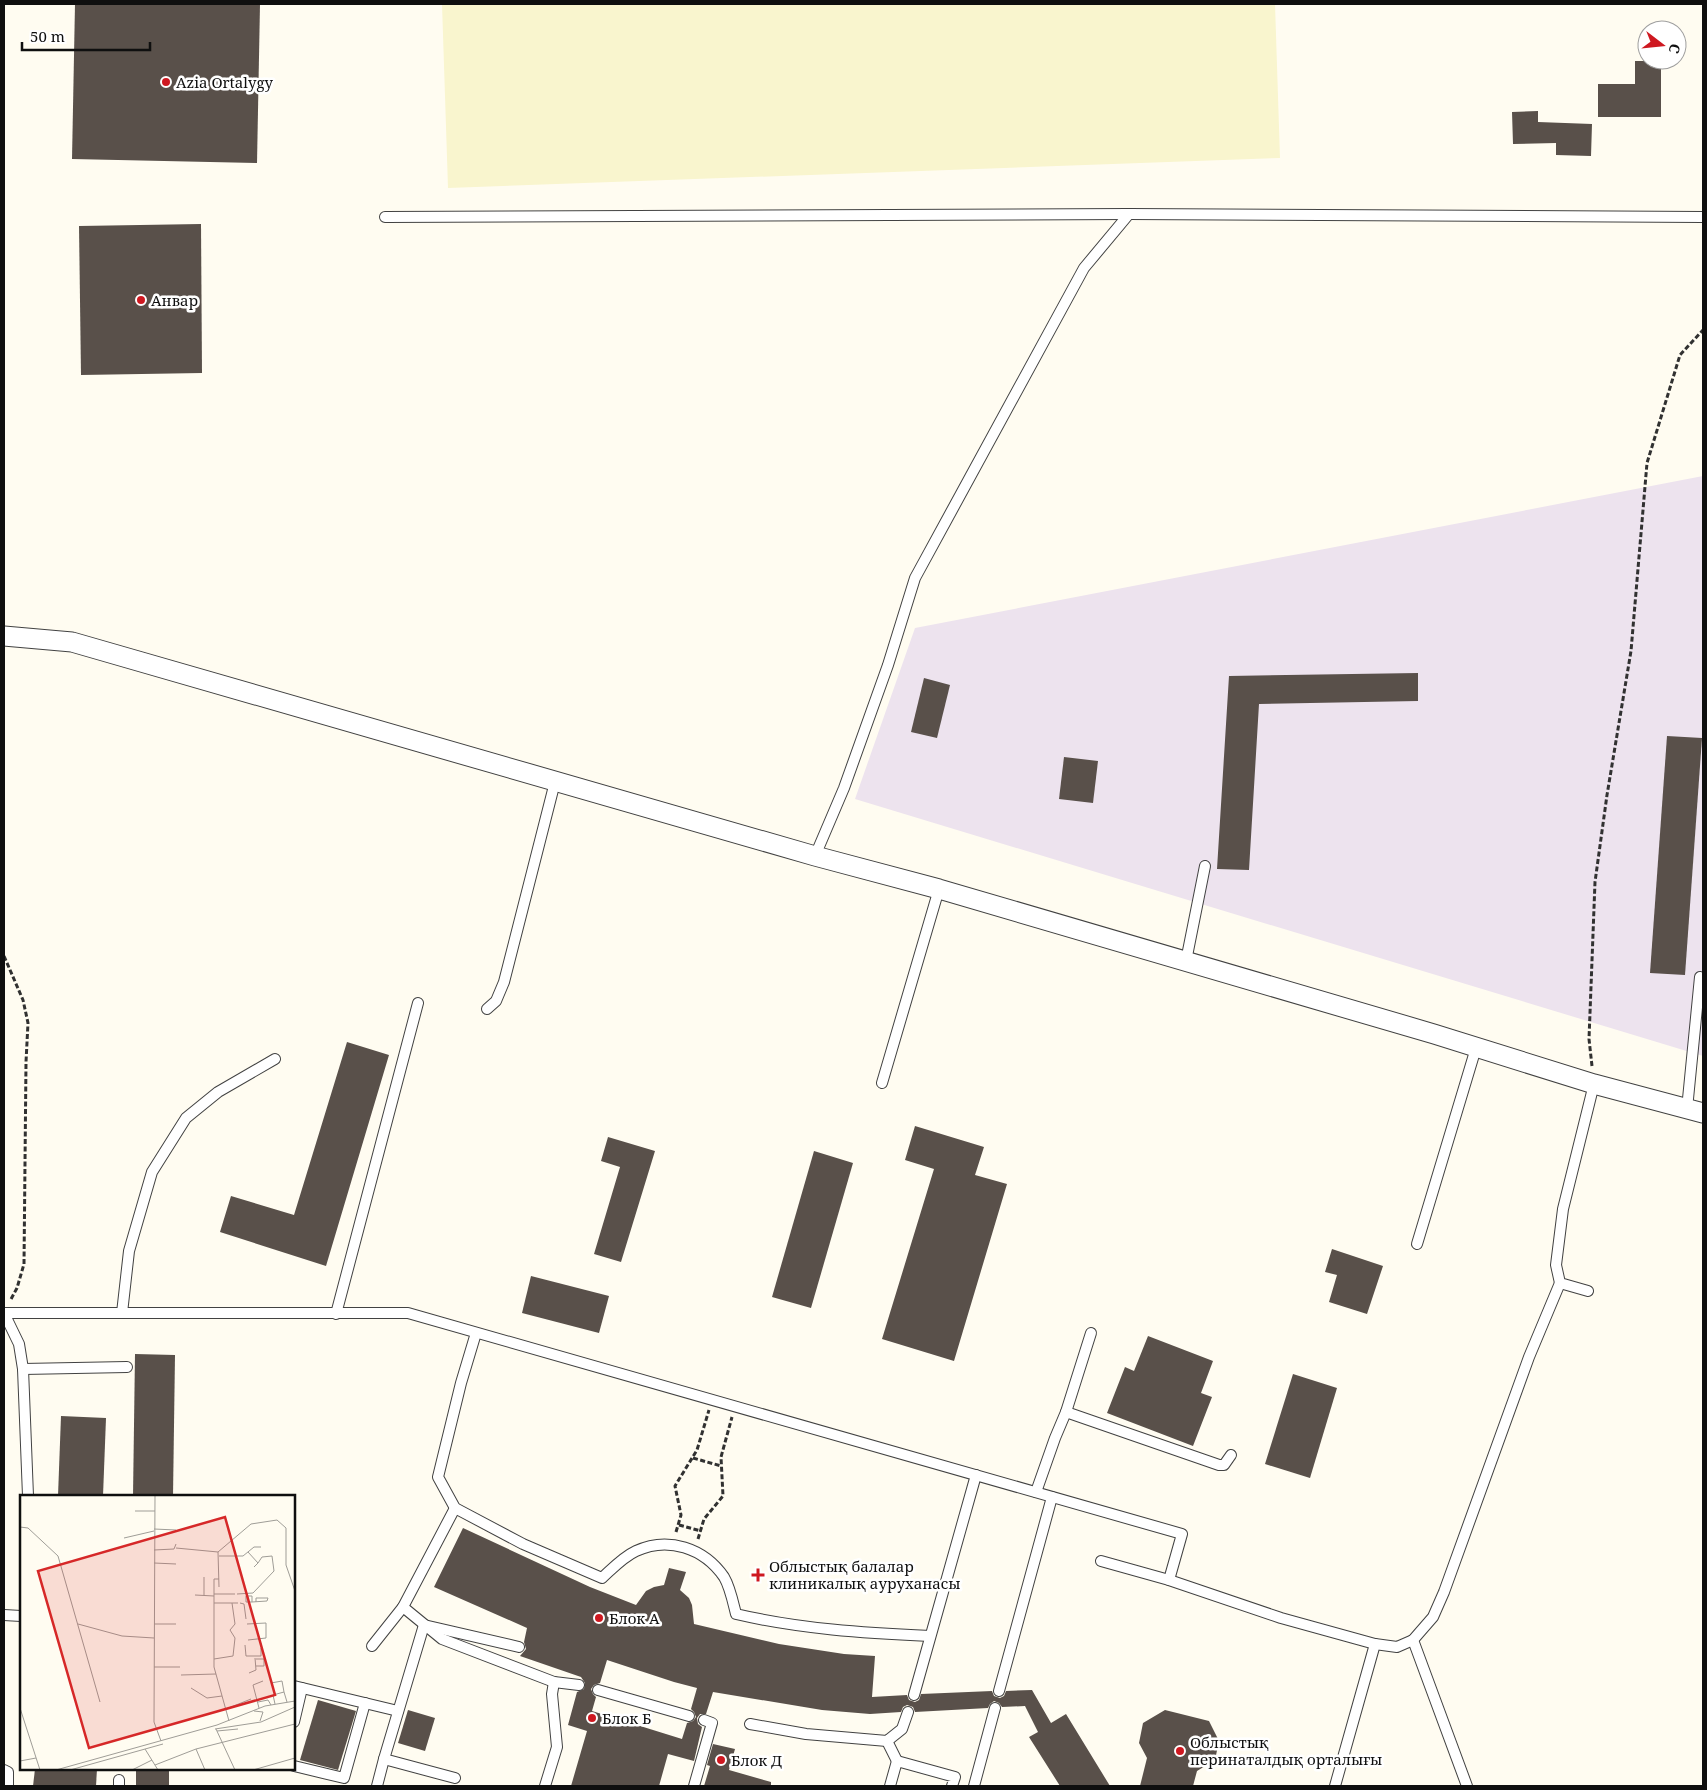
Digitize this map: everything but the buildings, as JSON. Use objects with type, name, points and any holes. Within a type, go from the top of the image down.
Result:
[{"type":"street","points":[[4,636],[72,642],[814,856],[940,889],[1594,1084],[1695,1111]]},
{"type":"lane","points":[[386,218],[1129,214],[1703,217]]},
{"type":"lane","points":[[814,856],[844,788],[888,666],[915,578],[1084,268],[1129,214]]},
{"type":"lane","points":[[487,1008],[496,1000],[504,982],[555,782]]},
{"type":"lane","points":[[1186,961],[1205,866]]},
{"type":"lane","points":[[882,1083],[940,889]]},
{"type":"lane","points":[[1695,1111],[1700,977]]},
{"type":"lane","points":[[336,1314],[418,1003]]},
{"type":"lane","points":[[1417,1244],[1476,1048]]},
{"type":"lane","points":[[122,1313],[129,1251],[152,1172],[186,1118],[218,1092],[275,1059]]},
{"type":"lane","points":[[1102,1561],[1169,1580],[1281,1618],[1375,1644],[1397,1647],[1413,1640],[1432,1617],[1444,1592],[1529,1357],[1560,1283],[1556,1265],[1563,1209],[1594,1084]]},
{"type":"lane","points":[[1560,1283],[1588,1291]]},
{"type":"lane","points":[[28,1495],[24,1369],[19,1344],[4,1313],[408,1313],[1182,1534],[1169,1580]]},
{"type":"lane","points":[[476,1333],[461,1383],[438,1478],[455,1508],[523,1544],[602,1578],[618,1563],[634,1552],[652,1545],[673,1545],[694,1551],[711,1562],[725,1578],[736,1614],[802,1627],[866,1634],[930,1636]]},
{"type":"lane","points":[[1036,1492],[1066,1412],[1091,1333]]},
{"type":"lane","points":[[24,1369],[127,1367]]},
{"type":"lane","points":[[1066,1412],[1218,1465],[1224,1464],[1231,1455]]},
{"type":"lane","points":[[914,1695],[976,1475]]},
{"type":"lane","points":[[999,1691],[1052,1497]]},
{"type":"lane","points":[[372,1646],[403,1607],[455,1508]]},
{"type":"lane","points":[[403,1607],[442,1639],[554,1682],[579,1685]]},
{"type":"lane","points":[[4,1615],[20,1616]]},
{"type":"lane","points":[[424,1625],[519,1647]]},
{"type":"lane","points":[[377,1786],[424,1625]]},
{"type":"lane","points":[[1413,1640],[1467,1786]]},
{"type":"lane","points":[[1335,1786],[1375,1644]]},
{"type":"lane","points":[[545,1786],[557,1747],[552,1694],[554,1682]]},
{"type":"lane","points":[[295,1713],[298,1687],[398,1711]]},
{"type":"lane","points":[[598,1690],[689,1716]]},
{"type":"lane","points":[[295,1766],[344,1778],[365,1703]]},
{"type":"lane","points":[[974,1786],[995,1708]]},
{"type":"lane","points":[[750,1724],[806,1734],[888,1741],[902,1729],[908,1712]]},
{"type":"lane","points":[[694,1786],[712,1723],[704,1720]]},
{"type":"lane","points":[[888,1741],[897,1761],[890,1786]]},
{"type":"lane","points":[[384,1759],[454,1778]]},
{"type":"lane","points":[[897,1761],[955,1777],[952,1786]]},
{"type":"lane","points":[[4,1770],[8,1772],[8,1786]]},
{"type":"path","points":[[1594,1084],[1588,1039],[1595,882],[1607,795],[1631,651],[1647,463],[1680,355],[1703,330]]},
{"type":"path","points":[[4,956],[23,1000],[28,1023],[24,1264],[17,1288],[4,1313]]},
{"type":"path","points":[[673,1545],[681,1515],[675,1486],[697,1450],[712,1400]]},
{"type":"path","points":[[694,1551],[704,1519],[723,1496],[721,1457],[735,1407]]},
{"type":"path","points":[[693,1458],[721,1466]]},
{"type":"path","points":[[679,1525],[700,1531]]},
{"type":"shaded area","points":[[442,4],[1275,4],[1280,158],[448,188]]},
{"type":"shaded area","points":[[1703,476],[1703,1056],[855,799],[915,628]]},
{"type":"place","name":"Azia Ortalygy","points":[[166,82]]},
{"type":"place","name":"Анвар","points":[[141,300]]},
{"type":"place","name":"Облыстық балалар клиникалық ауруханасы","points":[[758,1575]]},
{"type":"place","name":"Блок А","points":[[599,1618]]},
{"type":"place","name":"Блок Б","points":[[592,1718]]},
{"type":"place","name":"Облыстық перинаталдық орталығы","points":[[1180,1751]]},
{"type":"place","name":"Блок Д","points":[[721,1760]]}]
